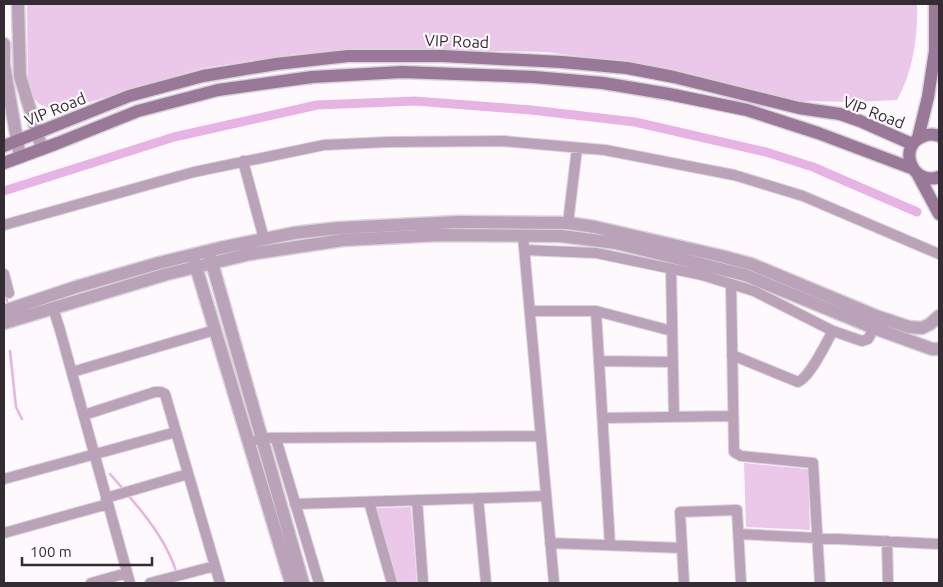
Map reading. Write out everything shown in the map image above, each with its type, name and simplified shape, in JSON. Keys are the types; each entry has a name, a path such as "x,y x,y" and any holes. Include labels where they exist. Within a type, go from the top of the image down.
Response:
{"main road":[{"path":"935,4 934,51 928,97 915,141 909,152 909,160 939,214"},
{"name":"VIP Road","path":"4,146 129,96 203,76 276,64 348,56 442,56 562,62 628,68 674,77 799,108 840,114 915,141"},
{"name":"VIP Road","path":"4,163 138,111 218,90 312,77 402,72 534,77 603,83 670,94 747,110 818,133 915,171 926,178 939,177"},
{"path":"915,141 926,135 939,136"},
{"path":"939,209 939,214"}],"street":[{"path":"18,4 20,76 42,149"},
{"path":"4,44 5,78 20,157"},
{"path":"5,78 20,76"},
{"path":"4,225 194,172 324,145 387,142 503,142 605,150 734,175 803,196 939,254"},
{"path":"568,223 577,148"},
{"path":"243,161 264,240"},
{"path":"4,311 76,287 211,257 264,240 294,233 340,228 458,222 568,223 752,264 876,316 909,327 922,328 939,316"},
{"path":"211,257 250,254 343,240 439,235 561,236 616,243 745,275 874,328 932,350 939,349"},
{"path":"523,236 554,583"},
{"path":"525,250 596,253 731,284 754,291 833,331 862,341 868,339 874,328"},
{"path":"211,257 304,583"},
{"path":"4,323 168,274 194,261"},
{"path":"194,261 291,583"},
{"path":"672,269 674,417"},
{"path":"4,274 9,293"},
{"path":"731,284 734,452 741,456 813,463 820,583"},
{"path":"52,308 72,372 128,578 91,583"},
{"path":"531,311 596,312 672,331"},
{"path":"596,312 610,545"},
{"path":"939,316 939,330"},
{"path":"72,372 215,330"},
{"path":"732,354 798,382 803,380 833,331"},
{"path":"599,361 672,362"},
{"path":"84,415 155,392 165,394 220,583"},
{"path":"602,418 733,416"},
{"path":"4,478 176,432"},
{"path":"249,443 262,438 541,436"},
{"path":"276,439 319,583"},
{"path":"4,533 107,501 120,494 188,474"},
{"path":"295,504 546,496"},
{"path":"478,498 486,583"},
{"path":"417,500 423,583"},
{"path":"369,502 392,583"},
{"path":"684,583 680,512 738,510 741,583"},
{"path":"739,534 939,544"},
{"path":"886,541 888,583"},
{"path":"550,543 682,548"},
{"path":"150,583 216,566"}],"shaded area":[{"path":"27,4 917,4 917,16 911,66 897,100 856,102 801,101 628,62 545,52 401,49 297,54 203,68 58,112 39,104 28,91"},
{"path":"744,463 808,469 810,530 746,527"},
{"path":"411,507 417,583 398,583 376,508"}],"waterway":[{"path":"4,191 174,137 317,105 415,101 531,110 635,122 766,152 813,167 917,212"},
{"path":"6,294 7,301"},
{"path":"10,351 16,407 22,419"},
{"path":"110,474 124,490"},
{"path":"127,494 157,532 177,574"}]}
